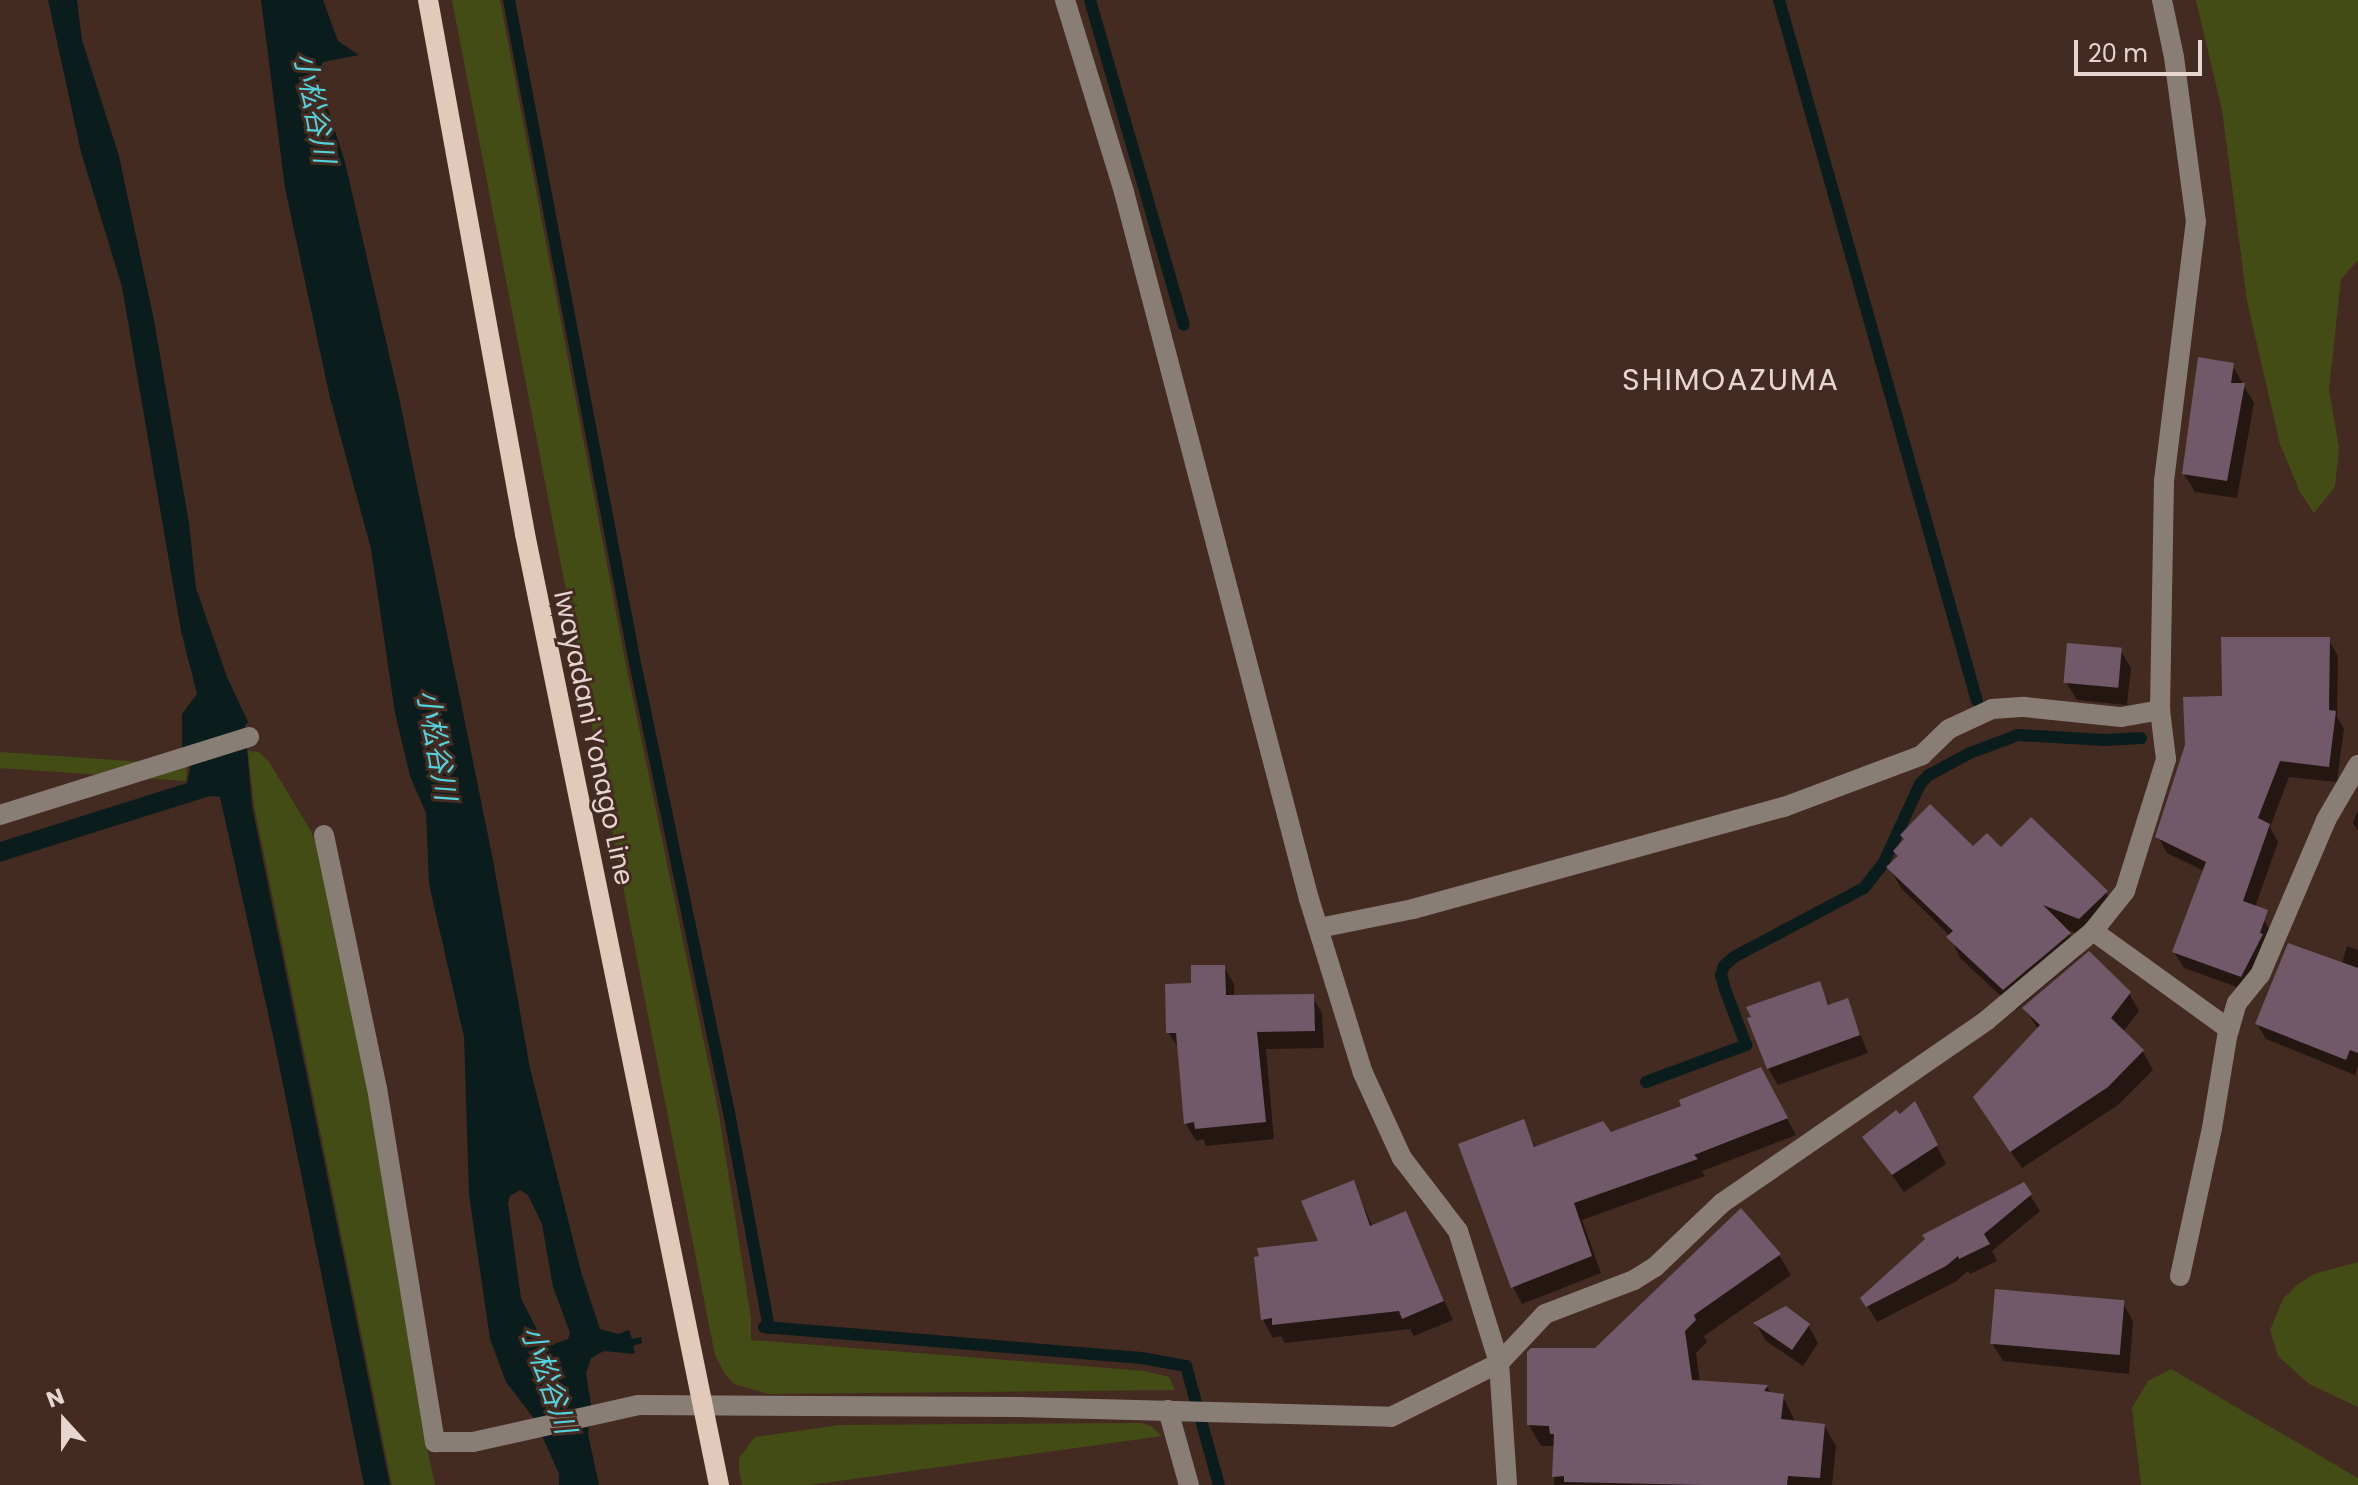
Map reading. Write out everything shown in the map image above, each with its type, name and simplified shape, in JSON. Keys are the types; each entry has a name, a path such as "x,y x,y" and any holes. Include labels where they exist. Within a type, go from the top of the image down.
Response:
{"main road":[{"name":"Iwayadani Yonago Line","path":"428,0 525,534 719,1485"}],"street":[{"path":"1065,0 1124,192 1319,928 1363,1073 1402,1158 1458,1231 1499,1363 1507,1485"},
{"path":"324,835 377,1088 435,1442 473,1442 638,1405 1174,1411 1391,1417 1499,1363 1545,1314 1634,1280 1655,1267 1722,1203 1987,1020 2093,931 2125,891 2166,759 2160,710 2164,481 2196,222 2174,57 2162,0"},
{"path":"1319,928 1413,909 1784,807 1922,755 1949,729 1992,709 2024,707 2121,717 2160,710"},
{"path":"0,815 249,737"},
{"path":"2180,1276 2229,1029 2237,1003 2260,975 2326,820 2358,765"},
{"path":"2093,931 2229,1029"},
{"path":"1174,1411 1189,1485"}],"green space":[{"path":"452,0 500,0 625,660 719,1115 751,1318 751,1340 1145,1371 1169,1377 1175,1390 768,1394 734,1384 715,1355"},
{"path":"2196,0 2358,0 2358,260 2341,279 2329,389 2339,448 2335,487 2314,513 2300,492 2280,444 2247,301 2222,110"},
{"path":"248,751 259,752 269,762 311,831 320,855 373,1106 422,1425 435,1485 392,1485 254,805"},
{"path":"0,752 187,765 186,781 0,768"},
{"path":"2358,1262 2358,1407 2309,1384 2278,1356 2270,1330 2283,1299 2297,1285 2314,1274"},
{"path":"2171,1369 2358,1478 2358,1485 2141,1485 2132,1408 2148,1381"},
{"path":"1141,1423 1151,1426 1162,1436 810,1485 742,1485 739,1470 739,1458 755,1437 840,1425"}],"water":[{"path":"48,0 77,0 82,40 119,156 154,320 189,523 196,588 227,677 248,722 245,726 252,806 390,1485 364,1485 275,1045 220,797 210,796 0,862 0,842 187,783 190,768 182,748 182,714 197,694 181,631 122,287 81,152"},
{"name":"小松谷川","path":"261,0 323,0 338,41 359,55 323,62 317,74 345,162 400,402 493,860 530,1068 582,1275 600,1329 618,1334 629,1330 632,1339 641,1337 642,1343 633,1346 635,1354 604,1351 591,1358 586,1373 591,1405 588,1434 599,1485 559,1485 559,1474 535,1420 506,1382 490,1339 469,1195 464,1037 429,884 426,813 410,776 395,713 371,549 330,398 285,188","holes":["520,1190 528,1195 542,1224 553,1287 570,1333 568,1339 549,1346 541,1338 521,1298 508,1203 510,1196"]}],"building":[{"path":"2198,357 2234,363 2231,383 2245,383 2227,481 2182,474"},
{"path":"2221,637 2330,637 2329,710 2336,711 2329,767 2280,761 2258,818 2270,824 2243,901 2268,910 2260,933 2263,934 2241,977 2172,952 2206,862 2155,837 2185,745 2183,697 2222,696"},
{"path":"2067,643 2122,648 2118,688 2064,683"},
{"path":"1930,804 1973,846 1987,833 2001,847 2031,817 2108,891 2079,919 2043,905 2071,933 2003,990 1946,937 1953,931 1886,867 1898,856 1893,851 1904,839 1900,835"},
{"path":"2288,943 2358,968 2358,1053 2350,1050 2346,1060 2255,1024"},
{"path":"2089,951 2131,992 2111,1018 2144,1050 2108,1087 2010,1152 1973,1097 2040,1025 2022,1008"},
{"path":"1191,965 1225,965 1226,995 1314,994 1315,1031 1257,1032 1266,1122 1195,1129 1194,1122 1184,1124 1176,1033 1166,1033 1165,984 1191,983"},
{"path":"1820,981 1828,1005 1848,998 1860,1035 1767,1069 1747,1018 1751,1017 1746,1007"},
{"path":"1761,1067 1788,1118 1694,1155 1698,1159 1574,1203 1592,1256 1511,1288 1458,1144 1524,1119 1534,1147 1603,1121 1611,1132 1681,1106 1679,1100"},
{"path":"1915,1101 1938,1145 1892,1175 1862,1137 1896,1110 1900,1114"},
{"path":"1354,1180 1370,1226 1406,1211 1444,1301 1402,1319 1399,1311 1272,1325 1272,1318 1261,1320 1254,1257 1259,1256 1257,1248 1318,1241 1301,1201"},
{"path":"2024,1182 2032,1194 1984,1234 1990,1244 1959,1259 1958,1256 1946,1266 1866,1307 1860,1298 1925,1239 1922,1235"},
{"path":"1741,1208 1781,1254 1694,1315 1696,1320 1685,1331 1692,1380 1768,1385 1764,1391 1784,1394 1781,1419 1825,1424 1820,1478 1788,1476 1787,1485 1703,1485 1564,1482 1564,1476 1552,1477 1554,1434 1550,1434 1549,1426 1527,1425 1527,1352 1531,1348 1595,1348"},
{"path":"1995,1289 2125,1300 2120,1355 1990,1344"},
{"path":"1786,1306 1810,1324 1792,1350 1753,1323"}],"waterway":[{"path":"509,0 634,658 729,1112 769,1328"},
{"path":"1090,0 1184,325"},
{"path":"1779,0 1977,701"},
{"path":"1646,1082 1746,1045 1721,975 1724,966 1734,957 1864,888 1884,862 1920,784 1929,775 1970,753 2018,735 2105,740 2141,738"},
{"path":"764,1327 1142,1358 1186,1366 1219,1485"}],"district":[{"name":"SHIMOAZUMA","path":"1731,380"}]}
